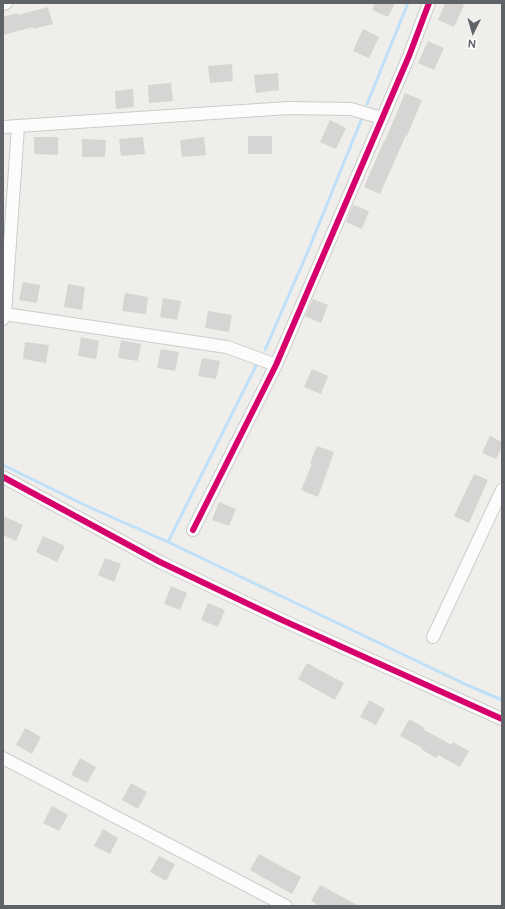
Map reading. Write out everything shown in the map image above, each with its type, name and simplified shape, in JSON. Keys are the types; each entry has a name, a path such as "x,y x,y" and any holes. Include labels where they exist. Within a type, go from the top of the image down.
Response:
{"street":[{"path":"193,530 276,365 409,56 429,3"},
{"path":"3,127 288,108 351,109 382,118"},
{"path":"18,127 4,317 227,347 276,365"},
{"path":"3,477 160,562 282,620 502,719"},
{"path":"433,637 502,490"},
{"path":"3,758 286,906"}],"building":[{"path":"375,3 395,3 388,17 372,10"},
{"path":"445,3 458,3 464,5 454,27 438,20"},
{"path":"48,7 53,24 33,29 33,27 3,35 3,17 18,13 18,15"},
{"path":"363,29 379,37 369,58 353,51"},
{"path":"428,41 444,48 434,70 418,63"},
{"path":"232,64 233,81 210,83 208,66"},
{"path":"278,73 279,90 256,93 254,75"},
{"path":"171,83 173,101 149,103 148,85"},
{"path":"133,89 134,107 116,109 115,91"},
{"path":"405,93 422,100 380,194 364,187"},
{"path":"330,120 346,128 336,149 320,142"},
{"path":"248,136 272,136 272,154 248,154"},
{"path":"34,137 58,137 58,155 34,154"},
{"path":"143,137 145,154 121,156 119,139"},
{"path":"204,137 206,155 182,157 180,140"},
{"path":"82,139 106,140 105,157 82,157"},
{"path":"353,205 369,211 362,229 346,222"},
{"path":"23,282 40,285 37,303 19,300"},
{"path":"68,284 85,287 82,310 64,307"},
{"path":"125,293 148,297 146,314 122,311"},
{"path":"163,298 181,301 177,320 160,317"},
{"path":"313,299 328,305 321,323 305,316"},
{"path":"208,311 232,315 229,332 205,328"},
{"path":"81,337 99,341 96,359 78,356"},
{"path":"121,340 141,344 138,361 118,358"},
{"path":"25,342 49,345 46,363 23,359"},
{"path":"161,349 179,352 175,371 157,368"},
{"path":"202,358 220,361 216,379 198,376"},
{"path":"312,369 328,376 321,394 304,387"},
{"path":"490,436 502,442 502,447 496,459 482,453"},
{"path":"317,446 334,452 318,497 301,490 312,464 310,463"},
{"path":"474,474 488,480 469,523 454,516"},
{"path":"219,502 236,509 229,526 212,520"},
{"path":"3,516 23,525 16,541 3,535"},
{"path":"43,536 65,546 57,562 36,552"},
{"path":"105,558 121,564 114,582 98,575"},
{"path":"171,586 187,593 180,610 164,604"},
{"path":"208,603 225,610 218,627 201,620"},
{"path":"307,663 344,683 335,700 298,679"},
{"path":"369,700 385,709 376,725 360,717"},
{"path":"409,719 425,728 424,730 452,745 453,742 469,751 460,767 438,755 436,758 421,749 422,748 400,736"},
{"path":"25,728 41,737 32,754 16,745"},
{"path":"80,758 96,767 87,783 71,775"},
{"path":"131,783 147,792 138,809 122,800"},
{"path":"52,806 68,815 59,831 43,823"},
{"path":"103,829 118,838 110,854 94,846"},
{"path":"259,854 301,877 292,894 250,870"},
{"path":"159,856 175,864 166,881 150,872"},
{"path":"320,885 359,906 320,906 311,901"}],"waterway":[{"path":"367,104 408,3"},
{"path":"265,350 308,251 362,118"},
{"path":"168,542 257,364"},
{"path":"3,465 89,507 168,542 467,685 502,700"}],"cycle path":[{"path":"193,530 276,365 409,56 429,3"},
{"path":"3,477 160,562 282,620 502,719"}]}
